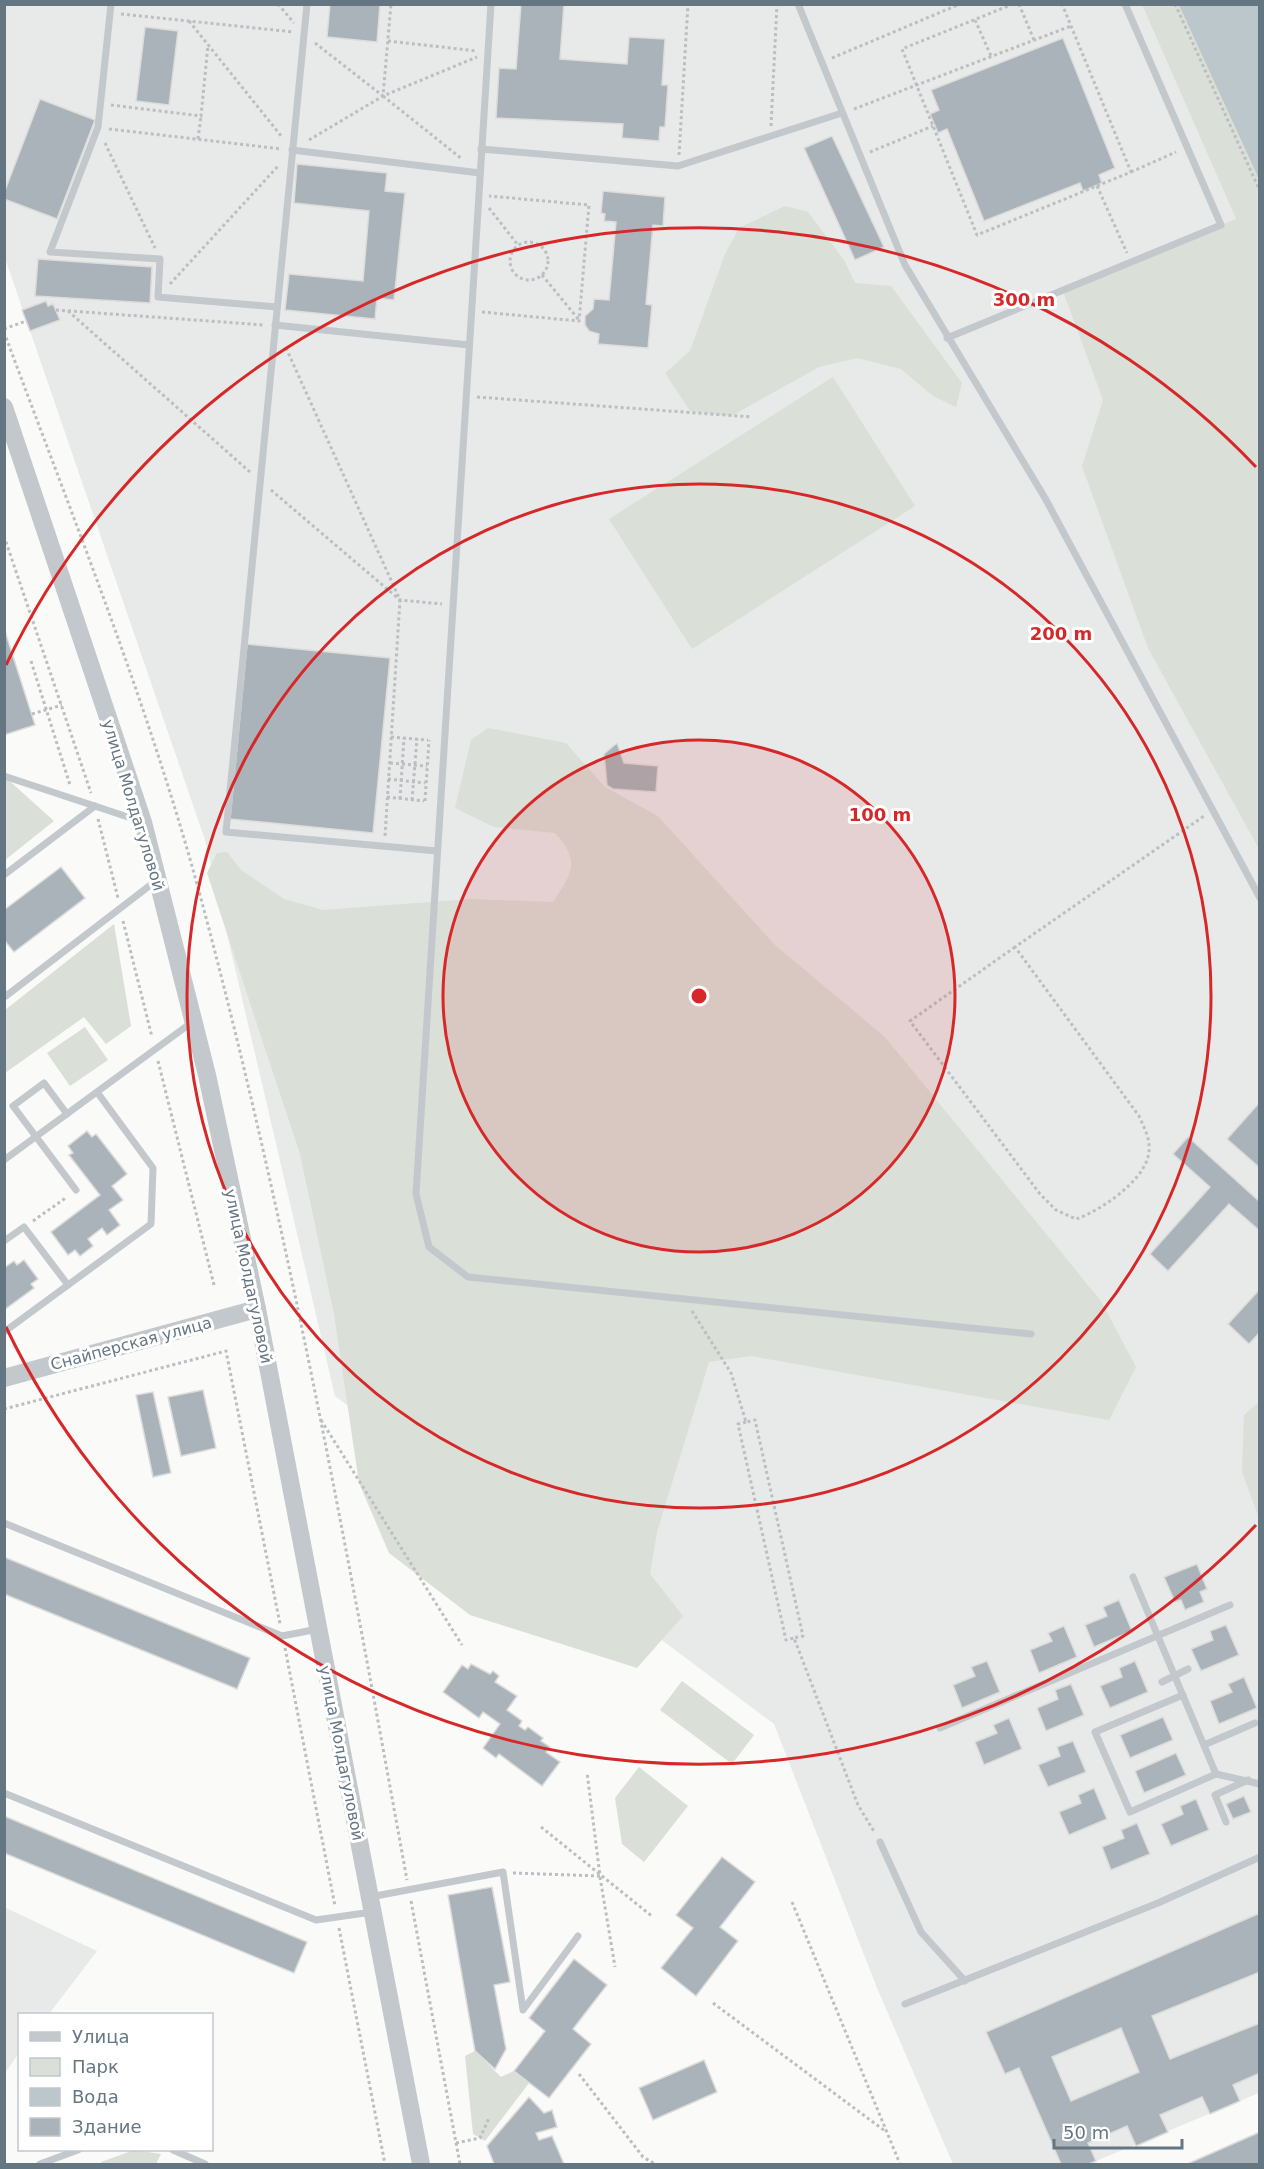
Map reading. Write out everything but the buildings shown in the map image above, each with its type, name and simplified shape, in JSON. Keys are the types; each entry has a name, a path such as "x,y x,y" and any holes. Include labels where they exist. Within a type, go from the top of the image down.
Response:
{"street":[{"name":"улица Молдагуловой","path":"4,407 143,822 194,1021 257,1309 421,2164"},
{"name":"Снайперская улица","path":"4,1378 257,1309"}],"lane":[{"path":"111,4 98,128 50,252 160,259 158,297 277,307"},
{"path":"307,4 226,832 437,851"},
{"path":"490,4 416,1194 429,1248 468,1277 1031,1334"},
{"path":"798,4 905,265 1045,498 1260,898"},
{"path":"947,338 1221,225 1125,4"},
{"path":"482,149 678,166 842,113"},
{"path":"292,150 480,173"},
{"path":"275,325 469,345"},
{"path":"4,776 143,822"},
{"path":"4,875 95,806"},
{"path":"4,993 6,996 158,880"},
{"path":"4,1160 194,1021"},
{"path":"67,1114 44,1083 13,1106 76,1190"},
{"path":"4,1332 151,1224 153,1168 97,1092"},
{"path":"4,1241 24,1227 68,1285"},
{"path":"4,1523 282,1636 318,1629"},
{"path":"1133,1578 1216,1774"},
{"path":"940,1728 1230,1605"},
{"path":"1162,1682 1188,1669"},
{"path":"1183,1695 1095,1732 1130,1812 1216,1774 1260,1784"},
{"path":"1204,1745 1255,1723"},
{"path":"1226,1822 1215,1795 1248,1780"},
{"path":"4,1793 316,1920 337,1917 409,1890 503,1872 523,2010 578,1936"},
{"path":"880,1842 921,1932 965,1981"},
{"path":"905,2004 1158,1903 1260,1857"},
{"path":"40,2164 75,2151"},
{"path":"175,2151 205,2164"}],"path":[{"path":"278,4 304,34"},
{"path":"678,166 688,4"},
{"path":"771,136 777,4"},
{"path":"822,62 960,4"},
{"path":"1013,4 902,50 977,235 1187,148"},
{"path":"1019,4 1034,40"},
{"path":"1062,4 1131,172"},
{"path":"1175,4 1260,191"},
{"path":"975,20 991,56"},
{"path":"189,21 292,150"},
{"path":"842,113 1071,26"},
{"path":"388,41 488,52"},
{"path":"198,139 208,45"},
{"path":"383,96 480,173"},
{"path":"100,104 201,116"},
{"path":"860,156 933,126"},
{"path":"98,128 292,150"},
{"path":"98,128 160,259"},
{"path":"1097,186 1131,262"},
{"path":"479,195 518,245"},
{"path":"479,195 589,205 579,321"},
{"path":"531,242 542,247 548,259 542,274 529,280 515,274 510,256 518,245 531,242"},
{"path":"542,274 579,321"},
{"path":"56,310 275,325 400,600 384,847"},
{"path":"471,310 579,321"},
{"path":"26,321 4,330 148,722 200,894 292,1272 318,1416 369,1670 460,2164"},
{"path":"466,396 752,417"},
{"path":"31,661 75,799"},
{"path":"32,714 62,705"},
{"path":"391,737 444,741"},
{"path":"399,798 404,738"},
{"path":"412,800 417,739"},
{"path":"425,801 429,740"},
{"path":"390,763 443,768"},
{"path":"388,779 442,784"},
{"path":"387,797 441,802"},
{"path":"1015,947 1139,1116 1148,1136 1149,1155 1140,1174 1096,1212 1076,1219 1056,1210 1040,1194 910,1021 1015,947 1212,810"},
{"path":"24,1227 76,1190"},
{"path":"684,1299 731,1374 746,1422"},
{"path":"4,1409 226,1351 385,2164"},
{"path":"318,1416 462,1645"},
{"path":"755,1420 803,1636 794,1638 786,1640 738,1424 755,1420"},
{"path":"794,1638 858,1805 880,1842"},
{"path":"587,1772 600,1876 615,1967"},
{"path":"541,1827 653,1917"},
{"path":"503,1872 600,1876"},
{"path":"792,1902 900,2164"},
{"path":"713,2003 887,2132"},
{"path":"579,2074 643,2157 655,2164"},
{"path":"456,2143 480,2138 489,2118"}],"shaded area":[{"path":"4,5 1142,5 1236,219 1259,255 1259,2093 1089,2164 953,2164 877,1988 774,1724 335,1396 205,840 5,258"},
{"path":"4,1907 97,1951 50,2013 18,2013 18,2054 5,2073"}],"green space":[{"path":"1142,5 1259,5 1259,849 1148,648 1082,466 1103,400 1063,291 1236,219"},
{"path":"785,206 808,212 844,260 855,283 891,286 962,383 956,407 933,396 901,369 857,358 819,367 731,416 690,411 665,373 690,351 725,254 739,228"},
{"path":"833,377 915,506 692,649 609,519"},
{"path":"488,728 566,743 605,787 658,816 774,944 885,1037 1101,1301 1136,1367 1109,1420 751,1356 709,1362 657,1532 650,1574 683,1616 637,1668 470,1615 389,1553 359,1483 334,1314 300,1154 207,873 217,853 227,852 241,870 284,899 323,910 471,899 553,902 571,867 568,851 555,833 494,827 455,808 471,740"},
{"path":"5,777 54,821 5,860"},
{"path":"114,924 131,1026 106,1044 84,1017 5,1073 5,1010"},
{"path":"85,1027 108,1060 70,1086 47,1053"},
{"path":"1259,1402 1259,1518 1242,1472 1244,1415"},
{"path":"682,1681 754,1735 732,1764 660,1710"},
{"path":"639,1767 688,1806 644,1862 622,1844 615,1798"},
{"path":"475,2051 501,2077 514,2071 529,2083 485,2141 473,2134 465,2056"},
{"path":"131,2151 161,2154 156,2164 102,2164 101,2162"}],"water":[{"path":"1179,5 1259,5 1259,179"}]}
